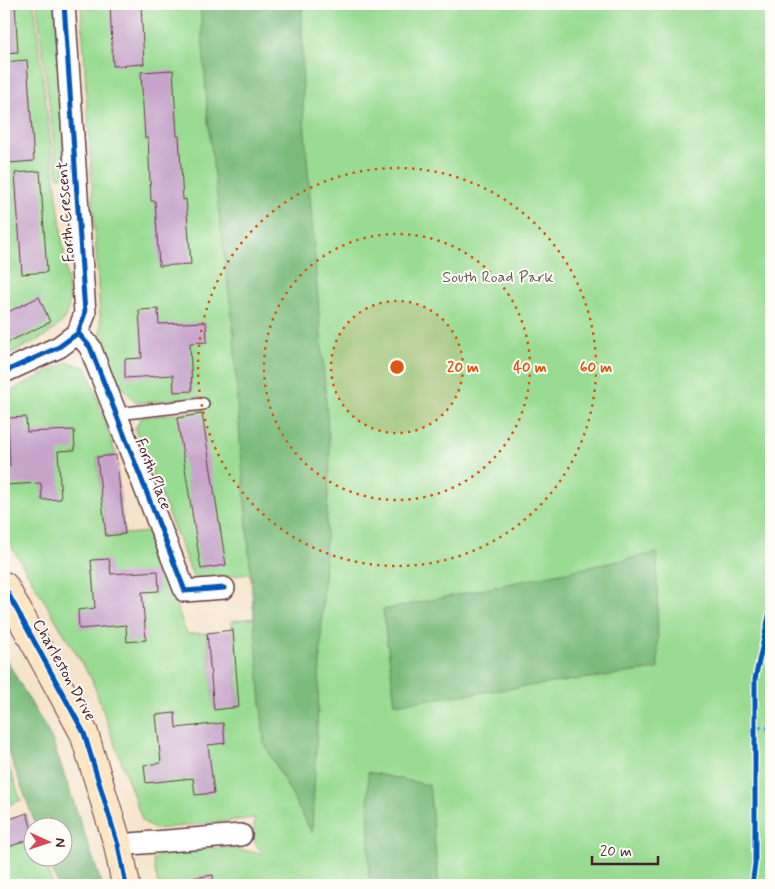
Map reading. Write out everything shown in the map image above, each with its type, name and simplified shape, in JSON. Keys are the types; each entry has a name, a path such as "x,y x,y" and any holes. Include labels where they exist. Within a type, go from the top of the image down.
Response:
{"street":[{"name":"Forth Crescent","path":"64,4 85,313 78,333"},
{"path":"4,372 59,347 78,333"},
{"name":"Forth Place","path":"78,333 90,347 185,591 224,588"},
{"name":"Charleston Drive","path":"4,586 84,733 118,845 126,885"},
{"path":"118,845 241,836"}],"lane":[{"path":"117,414 203,404"}],"green space":[{"path":"4,4 34,4 69,305 66,315 53,331 4,356"},
{"path":"37,4 55,4 65,176 58,177"},
{"name":"South Road Park","path":"81,4 771,4 771,885 158,885 153,860 163,853 225,847 263,854 252,838 255,818 155,829 143,822 92,680 4,534 4,394 68,362 87,368 116,455 97,457 106,536 148,532 187,634 207,633 214,709 239,707 232,621 254,618 251,574 194,579 135,429 141,418 202,410 203,404 200,397 137,403 115,380 101,333"},
{"path":"200,4 302,4 303,106 330,453 312,833 264,743 237,401 234,334 208,122"},
{"path":"657,553 658,669 395,704 383,610"},
{"path":"4,656 52,739 102,885 58,885 51,866 72,866 72,816 32,816 4,740"},
{"path":"4,753 21,800 4,807"},
{"path":"368,772 429,785 439,885 369,885"},
{"path":"22,842 22,866 46,866 53,885 4,885 4,849"}],"building":[{"path":"4,4 15,4 18,52 4,53"},
{"path":"110,4 141,4 144,64 113,66"},
{"path":"27,60 34,161 9,163 4,62"},
{"path":"173,70 177,136 179,136 183,200 186,199 191,264 159,266 155,201 151,201 148,138 145,138 141,72"},
{"path":"40,171 47,272 22,274 15,173"},
{"path":"39,297 50,322 4,344 4,314"},
{"path":"158,309 159,324 206,322 207,342 190,343 192,391 174,392 173,375 125,378 125,359 142,358 139,310"},
{"path":"202,414 226,565 201,569 177,418"},
{"path":"26,417 27,432 74,430 75,450 58,451 61,499 42,500 41,483 4,485 4,466 10,466 8,418"},
{"path":"116,455 125,534 106,536 97,457"},
{"path":"109,559 111,574 158,571 159,591 142,592 146,640 127,642 126,625 79,629 78,610 95,608 91,560"},
{"path":"233,630 239,707 214,710 207,633"},
{"path":"175,713 176,728 223,723 225,743 208,745 214,793 195,795 193,778 146,783 144,765 161,763 156,715"},
{"path":"27,813 28,816 22,816 22,842 4,849 4,825 11,823 10,819"},
{"path":"213,875 214,885 193,885 192,878"}],"marked path":[{"path":"754,726 771,729"}],"cycle path":[{"path":"4,372 59,347 78,333 85,313 64,4"},
{"path":"78,333 90,347 185,591 224,588"},
{"path":"4,586 84,733 118,845 126,885"},
{"path":"752,885 755,864 755,679 771,607"}]}
